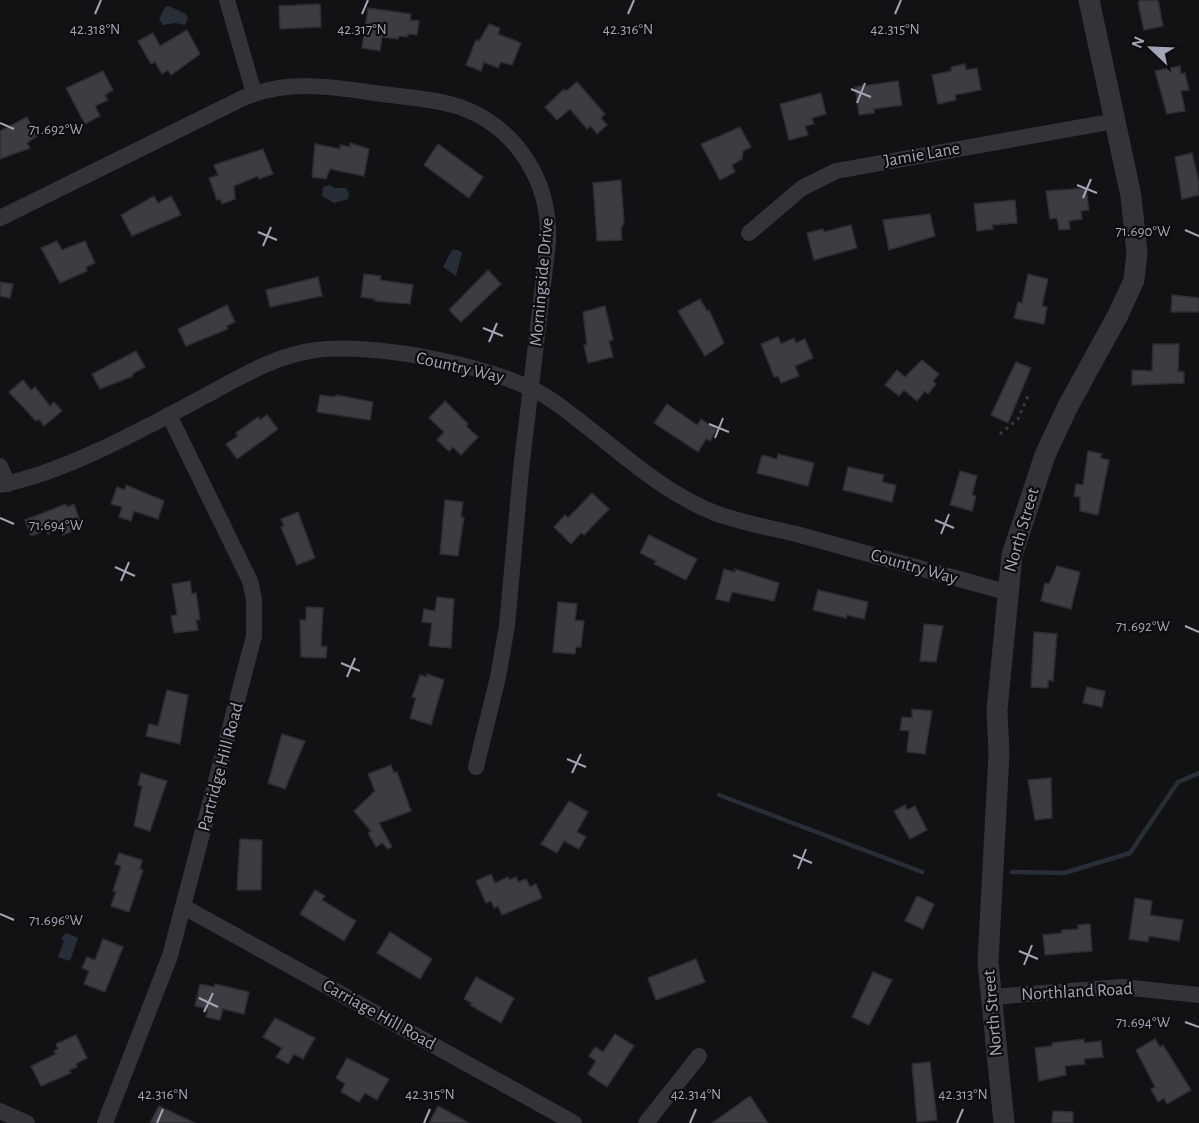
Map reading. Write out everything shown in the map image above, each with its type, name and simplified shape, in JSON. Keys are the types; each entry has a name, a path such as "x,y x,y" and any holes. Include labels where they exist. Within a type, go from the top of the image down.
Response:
{"street":[{"path":"227,0 254,93"},
{"name":"North Street","path":"1004,1123 988,962 999,754 997,710 1006,592 1012,555 1045,454 1068,406 1118,315 1134,280 1137,253 1135,222 1089,0"},
{"name":"Morningside Drive","path":"0,218 254,93 273,88 324,85 447,104 485,119 517,146 539,180 550,220 544,292 520,470 507,626 498,677 476,767"},
{"name":"Jamie Lane","path":"749,233 802,188 836,171 1114,120"},
{"name":"Country Way","path":"4,484 52,470 169,415 263,365 316,350 394,354 484,370 531,386 654,478 701,507 717,514 1006,592"},
{"name":"Partridge Hill Road","path":"105,1123 158,994 184,908 249,661 255,614 251,585 244,565 169,415"},
{"path":"0,466 4,484"},
{"name":"Carriage Hill Road","path":"184,908 573,1123"},
{"name":"Northland Road","path":"991,997 1122,987 1199,995"},
{"path":"646,1123 699,1056"},
{"path":"0,1111 27,1123"}],"path":[{"path":"1000,434 1018,419 1028,396"}],"shaded area":[{"path":"169,6 186,14 188,19 185,25 175,23 163,25 159,19 165,7"},
{"path":"330,185 335,188 346,188 349,193 348,199 334,203 322,196 323,187"},
{"path":"452,250 462,253 456,276 443,267"},
{"path":"66,933 78,938 70,961 58,957 64,941 61,939"}],"building":[{"path":"1140,0 1158,0 1163,26 1144,30 1138,3"},
{"path":"320,4 321,27 280,29 279,6"},
{"path":"368,8 411,14 410,20 419,21 417,35 408,34 408,37 399,36 398,39 382,37 380,51 362,48"},
{"path":"489,24 500,28 498,34 521,43 512,65 501,62 498,68 484,62 481,71 466,65 476,40 479,41"},
{"path":"187,30 200,54 171,75 168,70 162,74 155,62 151,64 138,41 153,33 160,46"},
{"path":"965,64 966,70 977,68 981,90 955,95 956,100 938,104 932,75 951,71 951,67"},
{"path":"1180,66 1181,74 1185,73 1189,90 1181,91 1185,111 1167,114 1155,71"},
{"path":"103,71 113,90 105,95 108,100 95,106 100,116 85,124 66,88"},
{"path":"898,81 902,105 874,109 874,113 859,115 855,87"},
{"path":"577,82 605,114 601,118 607,125 597,134 591,126 587,129 570,109 557,120 545,107 564,89 566,91"},
{"path":"821,93 826,114 812,118 814,124 805,126 808,135 789,140 780,104"},
{"path":"27,117 37,136 27,143 30,148 0,159 0,131"},
{"path":"740,127 751,147 743,151 742,159 732,165 735,172 720,180 701,144"},
{"path":"350,143 369,149 364,176 330,169 326,179 312,177 315,144 340,149 340,145 350,147"},
{"path":"438,144 483,177 469,198 424,165"},
{"path":"263,149 273,174 259,179 258,176 234,186 235,199 222,204 220,199 217,200 209,178 218,175 214,165"},
{"path":"1192,153 1199,181 1199,195 1182,199 1175,157"},
{"path":"621,180 624,223 621,228 622,240 597,241 593,183"},
{"path":"1086,188 1089,210 1081,211 1082,219 1069,221 1070,229 1059,230 1057,218 1050,219 1046,191"},
{"path":"154,196 158,203 171,196 181,215 132,236 121,215"},
{"path":"1015,200 1017,223 992,225 993,229 977,231 974,204"},
{"path":"930,214 935,236 889,250 883,220"},
{"path":"851,225 857,248 814,260 807,233 823,229 824,232"},
{"path":"57,241 62,250 85,241 95,263 86,267 87,271 60,283 41,248"},
{"path":"488,270 501,284 461,322 449,310"},
{"path":"364,274 381,276 380,280 413,285 410,304 375,301 375,299 361,297"},
{"path":"1028,274 1048,279 1042,306 1047,307 1044,324 1014,318 1018,302 1022,303"},
{"path":"318,277 322,296 270,307 266,290"},
{"path":"0,282 13,284 10,298 0,296"},
{"path":"1172,295 1199,298 1199,312 1171,312"},
{"path":"700,299 707,311 709,310 724,343 705,356 678,311"},
{"path":"227,305 235,322 226,326 228,329 186,346 178,329"},
{"path":"605,306 613,340 609,341 613,357 588,363 584,345 587,345 583,312"},
{"path":"778,337 781,344 794,338 796,343 805,339 813,358 795,366 799,376 781,383 778,376 774,377 761,344"},
{"path":"1153,344 1179,344 1178,371 1184,372 1184,383 1132,385 1132,370 1152,371"},
{"path":"136,351 145,367 132,374 133,376 100,389 92,374"},
{"path":"922,360 939,374 933,381 936,384 928,394 925,391 917,401 904,390 899,396 885,385 897,370 905,377"},
{"path":"1016,362 1031,368 1008,423 991,415"},
{"path":"23,380 31,390 35,387 50,406 54,402 62,411 44,426 39,419 36,421 9,392"},
{"path":"320,395 336,397 336,395 373,402 370,420 317,412"},
{"path":"445,401 478,437 461,455 453,447 449,451 437,440 444,432 429,418"},
{"path":"667,404 697,425 701,419 717,430 710,441 706,439 698,452 654,423"},
{"path":"267,415 278,429 237,459 226,444 238,436 236,433 258,417 260,420"},
{"path":"1088,451 1102,454 1100,458 1109,460 1098,515 1080,511 1080,497 1074,496 1076,484 1083,485"},
{"path":"778,454 814,463 808,486 757,473 762,455 777,459"},
{"path":"848,467 884,475 882,482 896,485 892,502 843,490"},
{"path":"960,471 977,476 972,495 976,496 972,511 950,505"},
{"path":"126,485 164,501 158,519 134,511 131,521 119,517 122,507 111,504 117,487 125,490"},
{"path":"592,493 609,509 584,535 581,533 571,544 554,527 565,515 568,518"},
{"path":"445,500 463,502 461,517 464,517 458,556 440,554"},
{"path":"66,504 67,507 74,504 82,527 63,535 61,529 48,534 46,530 31,536 25,520"},
{"path":"298,512 315,558 297,565 281,527 284,526 281,519"},
{"path":"649,535 697,559 686,580 654,564 656,561 640,553"},
{"path":"1057,566 1080,572 1071,609 1041,601 1045,583 1049,584"},
{"path":"724,569 735,572 735,569 779,583 774,601 732,592 729,602 716,599"},
{"path":"190,581 192,594 196,593 200,620 196,620 198,630 174,633 171,616 177,615 172,584"},
{"path":"818,590 868,602 864,619 847,615 846,618 813,610"},
{"path":"437,597 454,599 451,648 429,646 432,623 422,622 424,609 435,611"},
{"path":"558,602 577,604 575,620 584,621 581,647 576,647 575,654 553,652"},
{"path":"306,607 323,608 321,646 327,647 326,658 301,657 300,620 306,620"},
{"path":"924,624 943,626 936,662 920,661"},
{"path":"1034,632 1057,634 1053,681 1048,680 1048,688 1031,687"},
{"path":"427,674 444,680 431,725 410,718 416,698 412,697 420,675 427,677"},
{"path":"1087,687 1105,691 1102,707 1083,703"},
{"path":"167,690 188,695 180,744 146,736 149,724 158,726"},
{"path":"912,709 932,711 925,754 907,752 909,731 900,730 902,717 912,718"},
{"path":"282,734 305,741 285,789 268,783"},
{"path":"391,765 394,773 397,772 411,811 379,823 392,847 388,849 382,843 376,847 368,833 371,831 354,811 375,791 368,774"},
{"path":"141,773 167,781 150,831 134,826 142,786 138,785"},
{"path":"1051,778 1052,818 1035,820 1028,780"},
{"path":"569,801 588,812 577,832 586,837 579,849 564,841 557,853 541,844"},
{"path":"905,805 907,810 915,806 927,830 910,839 894,811"},
{"path":"240,839 262,840 261,890 237,890"},
{"path":"119,853 142,860 140,869 143,870 129,912 111,906 121,866 115,864"},
{"path":"491,874 495,883 508,877 509,880 516,877 518,882 526,879 530,887 536,884 542,898 502,915 498,906 494,908 491,901 486,903 476,881"},
{"path":"315,890 325,896 322,900 356,921 344,941 300,914"},
{"path":"917,896 934,904 923,929 905,921"},
{"path":"1135,898 1152,901 1150,915 1183,920 1179,941 1149,936 1148,942 1129,939"},
{"path":"1090,924 1092,951 1045,955 1043,935 1062,933 1062,930 1078,929 1078,925"},
{"path":"390,932 432,959 420,979 377,953"},
{"path":"103,939 123,947 105,992 84,984 89,971 82,968 87,957 95,960"},
{"path":"696,959 705,982 656,1000 648,978"},
{"path":"873,972 892,980 869,1025 852,1017"},
{"path":"476,977 514,998 501,1023 464,999"},
{"path":"200,984 214,987 215,984 249,992 244,1014 223,1009 220,1020 206,1017 208,1009 195,1006"},
{"path":"275,1018 315,1038 303,1059 294,1054 288,1064 276,1057 282,1048 263,1037"},
{"path":"615,1034 634,1046 607,1087 588,1074 596,1061 589,1056 595,1047 603,1052"},
{"path":"76,1035 87,1058 76,1064 77,1067 69,1070 71,1073 41,1086 31,1066 56,1054 54,1051 58,1049 56,1044"},
{"path":"1084,1039 1084,1043 1101,1041 1103,1057 1084,1059 1085,1064 1065,1066 1066,1075 1039,1081 1035,1048 1052,1046 1052,1043"},
{"path":"1155,1039 1160,1047 1163,1045 1191,1090 1167,1104 1164,1098 1158,1102 1151,1089 1155,1087 1136,1050"},
{"path":"347,1058 389,1079 377,1100 365,1093 359,1102 341,1092 345,1084 336,1078"},
{"path":"930,1062 937,1120 917,1122 912,1064"},
{"path":"750,1096 768,1123 712,1123"},
{"path":"159,1106 195,1123 150,1123"},
{"path":"438,1106 469,1123 429,1123"},
{"path":"1053,1111 1073,1112 1073,1123 1052,1123"}],"waterway":[{"path":"1012,872 1064,873 1130,853 1178,782 1199,773"},
{"path":"719,795 922,872"}]}
